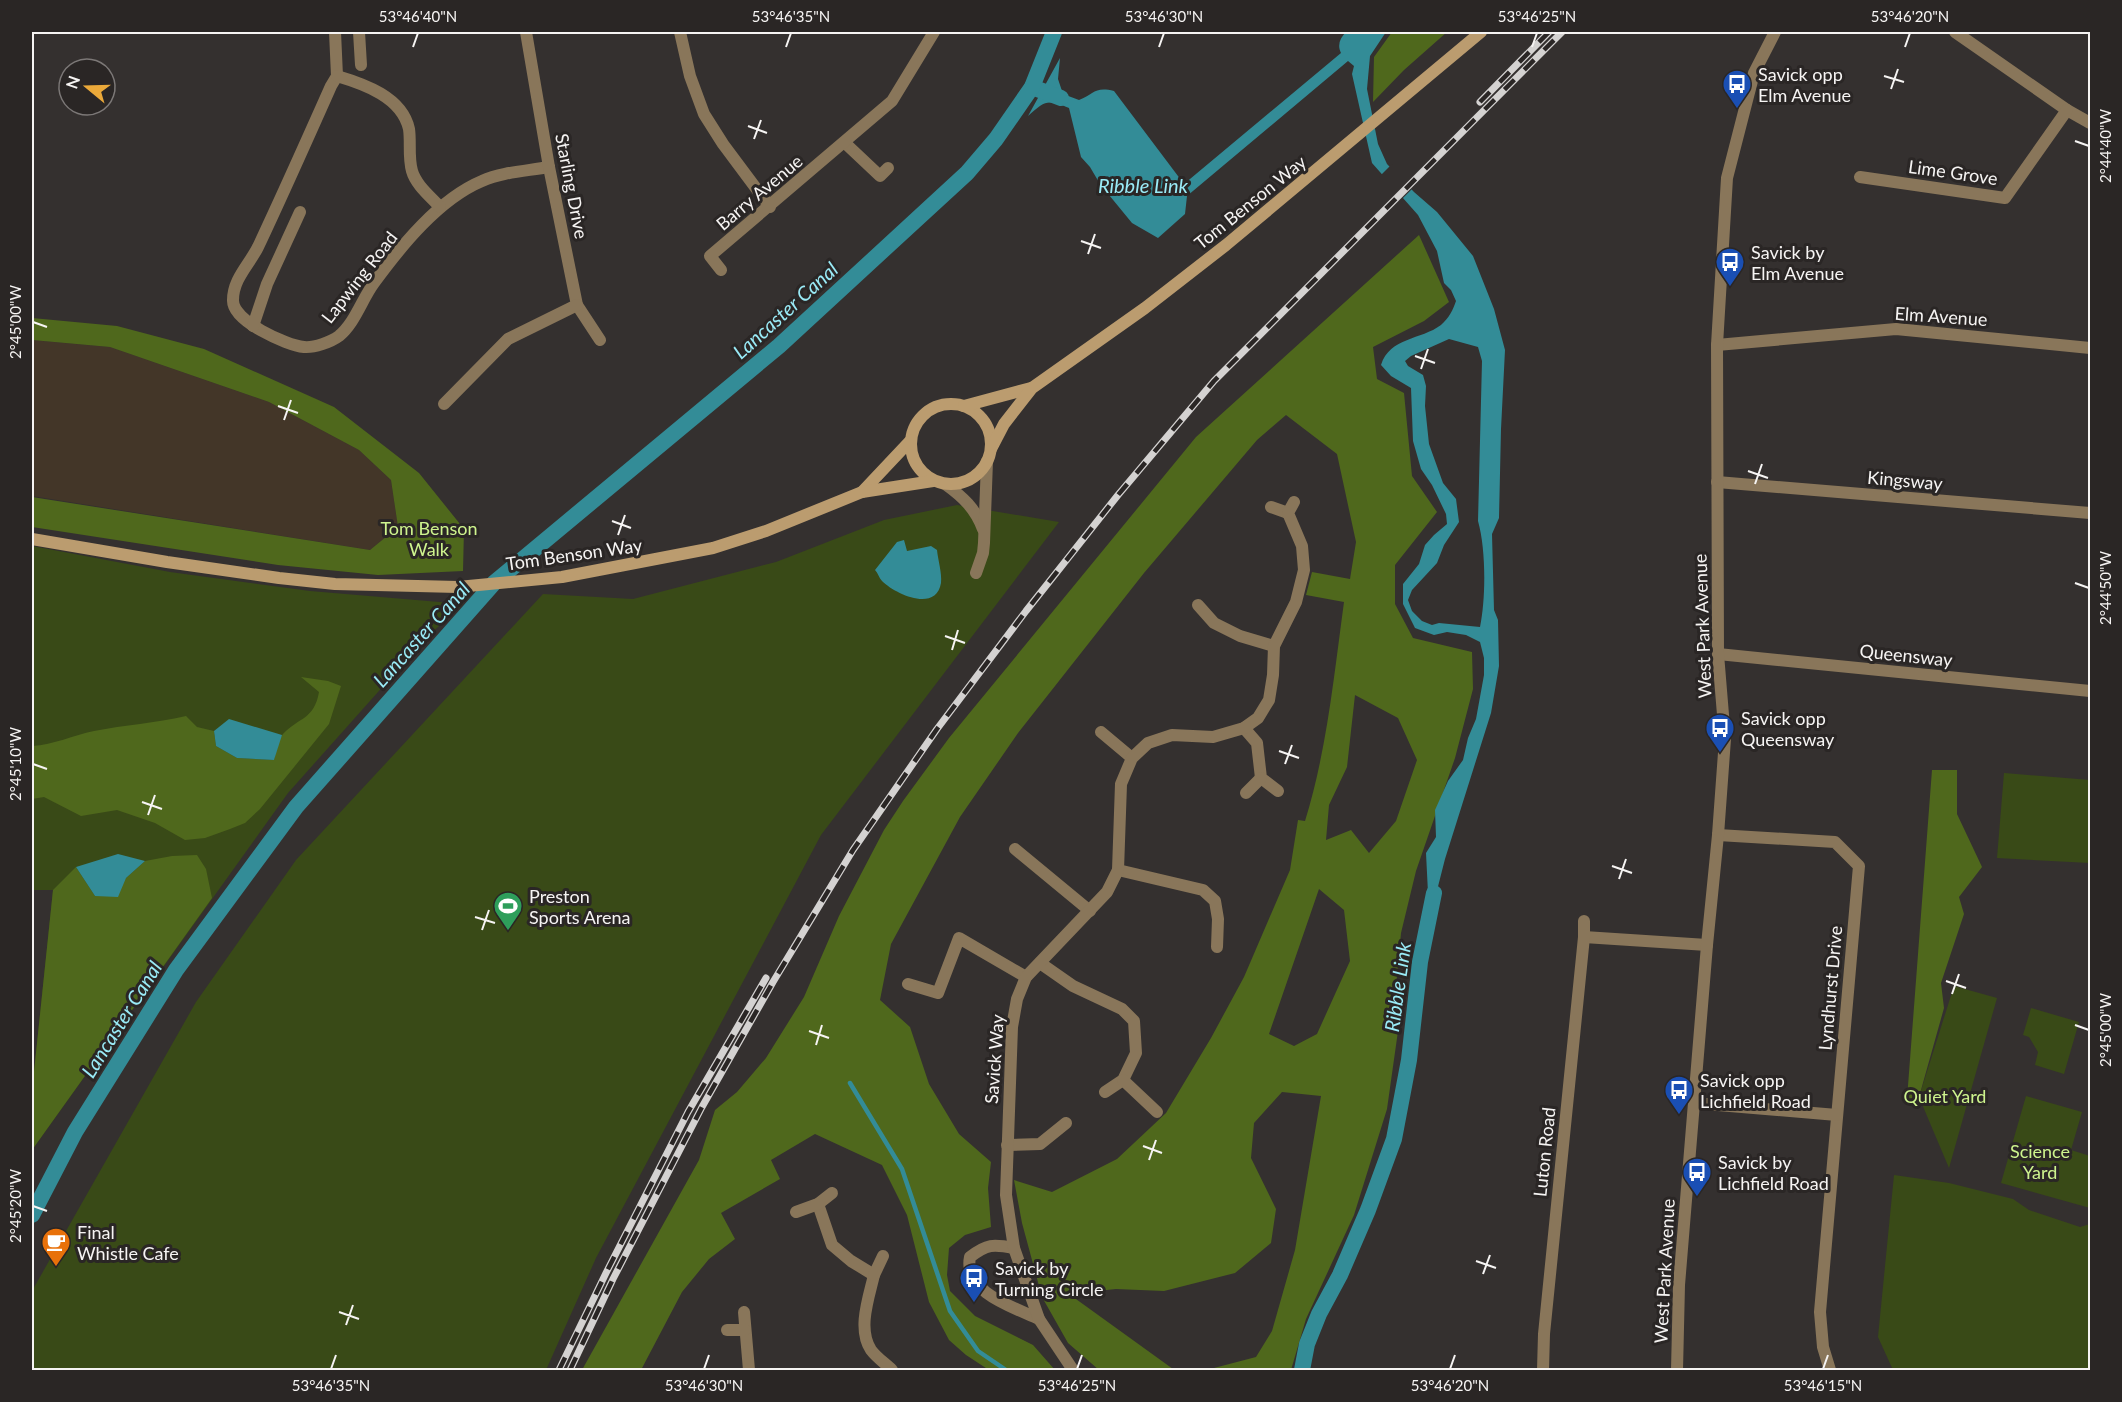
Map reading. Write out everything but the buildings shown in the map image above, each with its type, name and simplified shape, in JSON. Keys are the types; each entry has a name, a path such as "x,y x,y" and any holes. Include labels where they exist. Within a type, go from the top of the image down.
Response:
{"main road":[{"name":"Tom Benson Way","path":"989,455 996,436 1008,417 1032,388 1128,320 1208,259 1481,32"},
{"name":"Tom Benson Way","path":"964,406 1032,388"},
{"path":"955,404 976,413 985,423 990,435 989,455 980,472 970,480 958,484 939,483 923,474 915,464 911,453 911,440 919,420 929,410 941,405 955,404"},
{"name":"Tom Benson Way","path":"862,492 911,440"},
{"name":"Tom Benson Way","path":"32,539 279,578 335,584 458,587 562,577 713,548 766,531 862,492 939,483"}],"street":[{"name":"Lapwing Road","path":"335,32 337,76 256,251 234,286 232,303 237,314 253,326 288,344 307,347 339,335 387,266 440,207 483,180 549,167"},
{"path":"359,32 361,65"},
{"name":"Starling Drive","path":"526,32 549,167 578,305 600,340"},
{"path":"680,32 690,76 704,114 723,144 770,207"},
{"name":"Barry Avenue","path":"721,270 710,256 892,101 934,32"},
{"name":"West Park Avenue","path":"1677,1371 1679,1285 1725,740 1718,654 1717,345 1727,178 1755,73 1775,32"},
{"path":"1954,32 2067,110 2091,123"},
{"path":"337,76 381,93 402,113 409,128 412,171 420,186 440,207"},
{"name":"Lime Grove","path":"1860,177 2005,198 2067,110"},
{"path":"845,142 880,176 888,168"},
{"path":"253,326 267,284 300,212"},
{"path":"444,404 508,339 578,305"},
{"name":"Elm Avenue","path":"1717,345 1896,328 2091,348"},
{"path":"976,573 983,553 989,455"},
{"name":"Kingsway","path":"1717,482 2091,513"},
{"path":"939,483 968,503 975,512 984,533"},
{"path":"1101,732 1132,758 1148,743 1172,735 1213,736 1244,728 1258,718 1269,700 1274,646 1296,602 1304,576 1302,546 1291,507 1271,507"},
{"path":"1198,605 1214,623 1240,636 1274,646"},
{"name":"Queensway","path":"1718,654 2091,691"},
{"path":"1244,728 1257,743 1261,778 1278,791"},
{"name":"Savick Way","path":"1073,1371 1039,1319 1014,1248 1006,1195 1012,1027 1017,999 1026,977 1107,892 1118,870 1121,784 1132,758"},
{"path":"1246,794 1261,778"},
{"name":"Lyndhurst Drive","path":"1718,835 1835,842 1858,866 1820,1312 1823,1347 1830,1371"},
{"path":"1016,849 1090,911"},
{"path":"1118,870 1203,890 1215,901 1218,919 1218,947"},
{"name":"Luton Road","path":"1543,1371 1544,1334 1584,921"},
{"path":"908,984 938,993 959,938 1026,977"},
{"path":"1584,938 1707,945"},
{"path":"1040,963 1073,986 1122,1009 1134,1021 1136,1053 1124,1080 1105,1092"},
{"path":"1124,1080 1157,1112"},
{"path":"1694,1103 1837,1115"},
{"path":"1007,1145 1040,1144 1066,1123"},
{"path":"796,1212 818,1204 832,1193"},
{"path":"818,1204 832,1245 851,1261 874,1275"},
{"path":"1014,1248 998,1245 984,1247 970,1257 968,1268 976,1285 995,1298 1039,1319"},
{"path":"883,1256 874,1275 867,1303 864,1330 871,1350 892,1371"},
{"path":"744,1312 749,1371"},
{"path":"727,1330 745,1330"}],"shaded area":[{"path":"32,340 110,347 269,402 359,450 391,480 398,527 370,550 32,496"}],"green space":[{"path":"1392,32 1447,32 1404,70 1373,102 1374,57"},
{"path":"1419,235 1449,302 1424,321 1373,347 1377,379 1404,393 1412,476 1437,512 1395,565 1395,604 1413,638 1472,652 1473,689 1455,758 1416,871 1401,933 1394,1009 1399,1024 1387,1109 1354,1215 1306,1319 1291,1370 1099,1370 1068,1343 1042,1297 1022,1223 1014,1180 1052,1192 1117,1159 1166,1113 1244,977 1290,870 1298,820 1305,821 1319,767 1344,602 1306,595 1312,572 1350,579 1356,542 1337,454 1286,415 1257,440 1144,573 1018,733 960,817 891,944 880,1000 910,1027 929,1084 959,1134 991,1162 988,1188 991,1227 965,1235 949,1248 947,1275 950,1291 975,1316 1033,1345 1055,1370 989,1370 949,1340 929,1302 907,1215 882,1165 815,1134 771,1160 780,1179 721,1213 735,1239 709,1259 682,1292 641,1370 582,1370 699,1160 715,1110 737,1092 766,1058 804,997 839,916 884,830 903,801 949,738 1196,437","holes":["1355,695 1398,718 1417,760 1396,821 1369,853 1351,830 1326,840 1329,805 1347,767","1319,889 1344,910 1350,961 1317,1034 1294,1046 1269,1034","1282,1092 1321,1096 1295,1250 1272,1331 1256,1357 1214,1368 1173,1369 1069,1294 1116,1289 1164,1291 1235,1273 1271,1243 1276,1209 1251,1158 1254,1123"]},
{"name":"Tom Benson Walk","path":"32,318 117,326 204,349 334,407 419,473 464,529 463,571 378,575 278,565 32,527 32,497 370,550 398,527 391,480 359,450 269,402 110,347 32,340"},
{"name":"Preston Sports Arena","path":"957,505 1059,522 821,835 596,1258 546,1370 32,1370 32,1291 196,1002 296,860 543,594 633,599 776,562 884,520"},
{"path":"32,546 170,572 310,591 463,604 427,637 288,793 32,1150 32,1091 53,890 32,890"},
{"path":"301,677 328,681 341,686 329,724 260,809 245,823 205,838 185,840 155,823 117,810 81,816 44,797 32,799 32,746 106,729 186,716 197,727 214,731 216,746 237,758 274,760 281,736 310,713 317,701 319,692"},
{"path":"1932,770 1957,770 1957,814 1982,867 1959,897 1964,914 1941,983 1944,1008 1919,1097 1907,1099"},
{"path":"2004,773 2090,780 2090,863 1997,858"},
{"path":"197,855 206,869 212,898 32,1150 32,1091 53,890 76,867 95,896 126,878 145,861 172,856"},
{"name":"Quiet Yard","path":"1954,986 1997,998 1949,1168 1919,1097"},
{"path":"2031,1008 2079,1022 2064,1074 2035,1065 2038,1052 2029,1037 2023,1035"},
{"name":"Science Yard","path":"2026,1096 2082,1112 2071,1150 2090,1156 2090,1208 2001,1183"},
{"path":"1894,1175 1949,1183 2013,1199 2029,1210 2080,1227 2090,1224 2090,1370 1893,1370 1878,1337"}],"water":[{"path":"1346,32 1386,32 1370,56 1367,89 1378,144 1387,164 1437,212 1473,256 1494,309 1505,350 1499,518 1492,534 1494,610 1498,620 1499,666 1491,713 1445,859 1431,914 1429,913 1426,853 1436,837 1435,810 1448,781 1463,760 1468,738 1476,719 1484,675 1484,658 1480,642 1466,635 1447,632 1434,635 1415,628 1403,604 1403,584 1419,564 1425,545 1447,524 1446,514 1432,485 1421,469 1413,441 1411,388 1391,376 1381,365 1391,349 1441,325 1450,314 1456,301 1451,290 1444,283 1437,251 1418,215 1372,163 1352,74 1354,66 1348,61 1187,196 1185,214 1158,238 1132,223 1081,157 1069,108 1056,103 1047,103 1028,116 1060,58 1058,79 1063,94 1079,100 1099,90 1114,91 1184,184 1341,53 1339,44","holes":["1449,339 1478,347 1482,361 1478,521 1484,559 1482,615 1480,627 1439,623 1432,625 1422,621 1412,611 1408,600 1412,590 1437,563 1444,545 1459,522 1456,499 1443,483 1429,444 1425,406 1426,386 1423,375 1408,366 1405,361"]},
{"path":"904,540 907,551 931,546 937,550 941,583 938,592 932,597 915,598 896,591 882,581 875,570 897,542"},
{"path":"229,719 282,735 274,760 237,758 216,746 214,731"},
{"path":"118,854 145,861 126,878 118,897 95,896 76,867"}],"pier":[{"path":"1392,164 1414,187 1401,200 1379,177"}],"waterway":[{"name":"Lancaster Canal","path":"32,1215 75,1132 176,970 296,807 494,583 779,346 967,173 996,139 1032,87 1054,32"},
{"name":"Ribble Link","path":"1032,87 1061,98"},
{"name":"Ribble Link","path":"1302,1370 1307,1344 1368,1210 1394,1139 1409,1060 1420,962 1434,893"},
{"path":"850,1083 902,1169 950,1311 978,1351 1006,1370"}],"railway":[{"path":"1480,102 1549,32"},
{"path":"570,1370 613,1279 702,1107 773,982 853,850 937,729 1118,495 1214,381 1562,32"},
{"path":"559,1370 688,1112 766,978"}],"place":[{"name":"Savick opp Elm Avenue","path":"1737,110"},
{"name":"Savick by Elm Avenue","path":"1730,288"},
{"name":"Savick opp Queensway","path":"1720,754"},
{"name":"Preston Sports Arena","path":"508,932"},
{"name":"Savick opp Lichfield Road","path":"1679,1116"},
{"name":"Savick by Lichfield Road","path":"1697,1198"},
{"name":"Final Whistle Cafe","path":"56,1268"},
{"name":"Savick by Turning Circle","path":"974,1304"}]}
